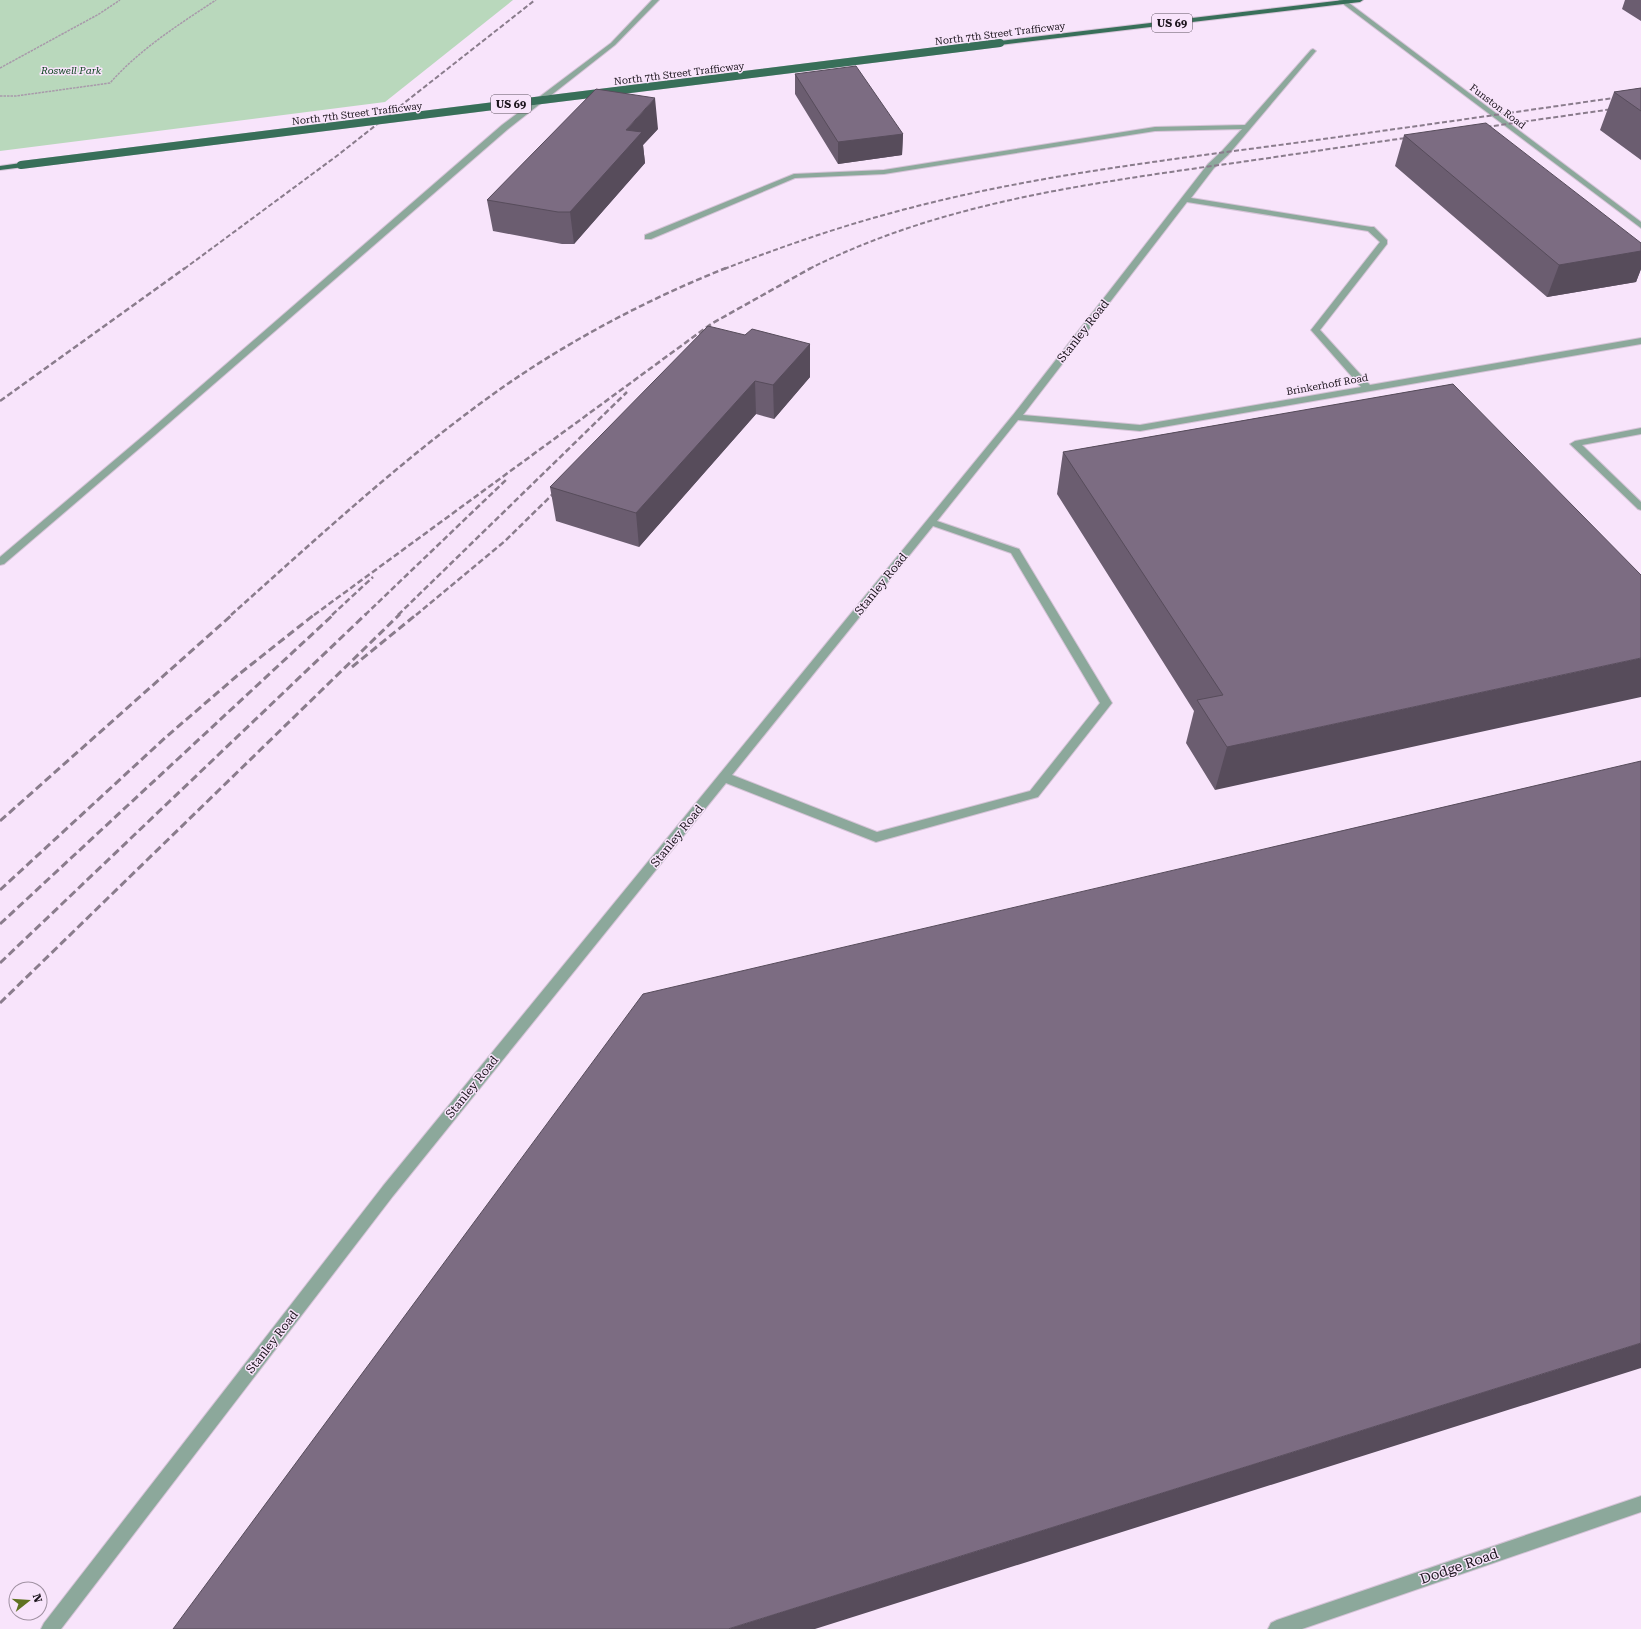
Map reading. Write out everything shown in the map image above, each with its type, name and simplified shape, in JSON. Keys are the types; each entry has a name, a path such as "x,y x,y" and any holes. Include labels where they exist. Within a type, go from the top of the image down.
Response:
{"main road":[{"name":"North 7th Street Trafficway","path":"0,168 1000,43 1360,0"}],"street":[{"path":"0,562 505,127 614,44 656,0"},
{"name":"Funston Road","path":"1342,1 1641,226"},
{"name":"Stanley Road","path":"50,1629 388,1190 1016,417 1211,166 1225,153 1313,50"},
{"path":"648,237 794,176 884,172 1155,129 1247,127"},
{"path":"1185,199 1371,229 1384,242 1315,330 1367,388"},
{"name":"Brinkerhoff Road","path":"1016,417 1140,428 1641,341"},
{"path":"1641,431 1575,444 1641,507"},
{"path":"724,777 876,836 1034,794 1106,703 1015,551 931,522"},
{"name":"Dodge Road","path":"1277,1629 1641,1504"}],"path":[{"path":"0,68 99,14 120,0"},
{"path":"0,96 16,96 110,83 121,68 144,49 216,0"}],"green space":[{"name":"Roswell Park","path":"0,0 513,0 385,102 0,151"}],"building":[{"path":"856,66 903,134 838,142 795,74"},
{"path":"1641,88 1641,111 1614,92"},
{"path":"596,89 655,98 626,130 642,132 570,212 558,212 487,200"},
{"path":"1486,123 1641,243 1641,251 1559,265 1404,135"},
{"path":"708,326 745,335 752,329 810,344 773,385 755,381 636,513 550,487"},
{"path":"1453,384 1641,575 1641,658 1227,747 1197,700 1223,695 1063,452"},
{"path":"1641,761 1641,1343 728,1629 173,1629 643,994"}],"railway":[{"path":"184,269 338,155 535,0"},
{"path":"724,269 803,240 863,221 933,202 1033,181 1084,172 1641,94"},
{"path":"1479,128 1641,105"},
{"path":"810,268 857,247 906,229 1006,201 1108,182 1413,137"},
{"path":"0,401 185,268"},
{"path":"231,615 387,477 452,425 513,380 601,326 663,295 726,268"},
{"path":"314,615 711,324 810,268"},
{"path":"398,615 627,392"},
{"path":"365,615 508,478"},
{"path":"416,615 505,541 559,488"},
{"path":"332,615 373,577"},
{"path":"0,821 233,614"},
{"path":"0,890 166,737 238,675 315,614"},
{"path":"0,924 334,614"},
{"path":"0,963 366,614"},
{"path":"0,1003 400,614"},
{"path":"352,667 417,614"}]}
